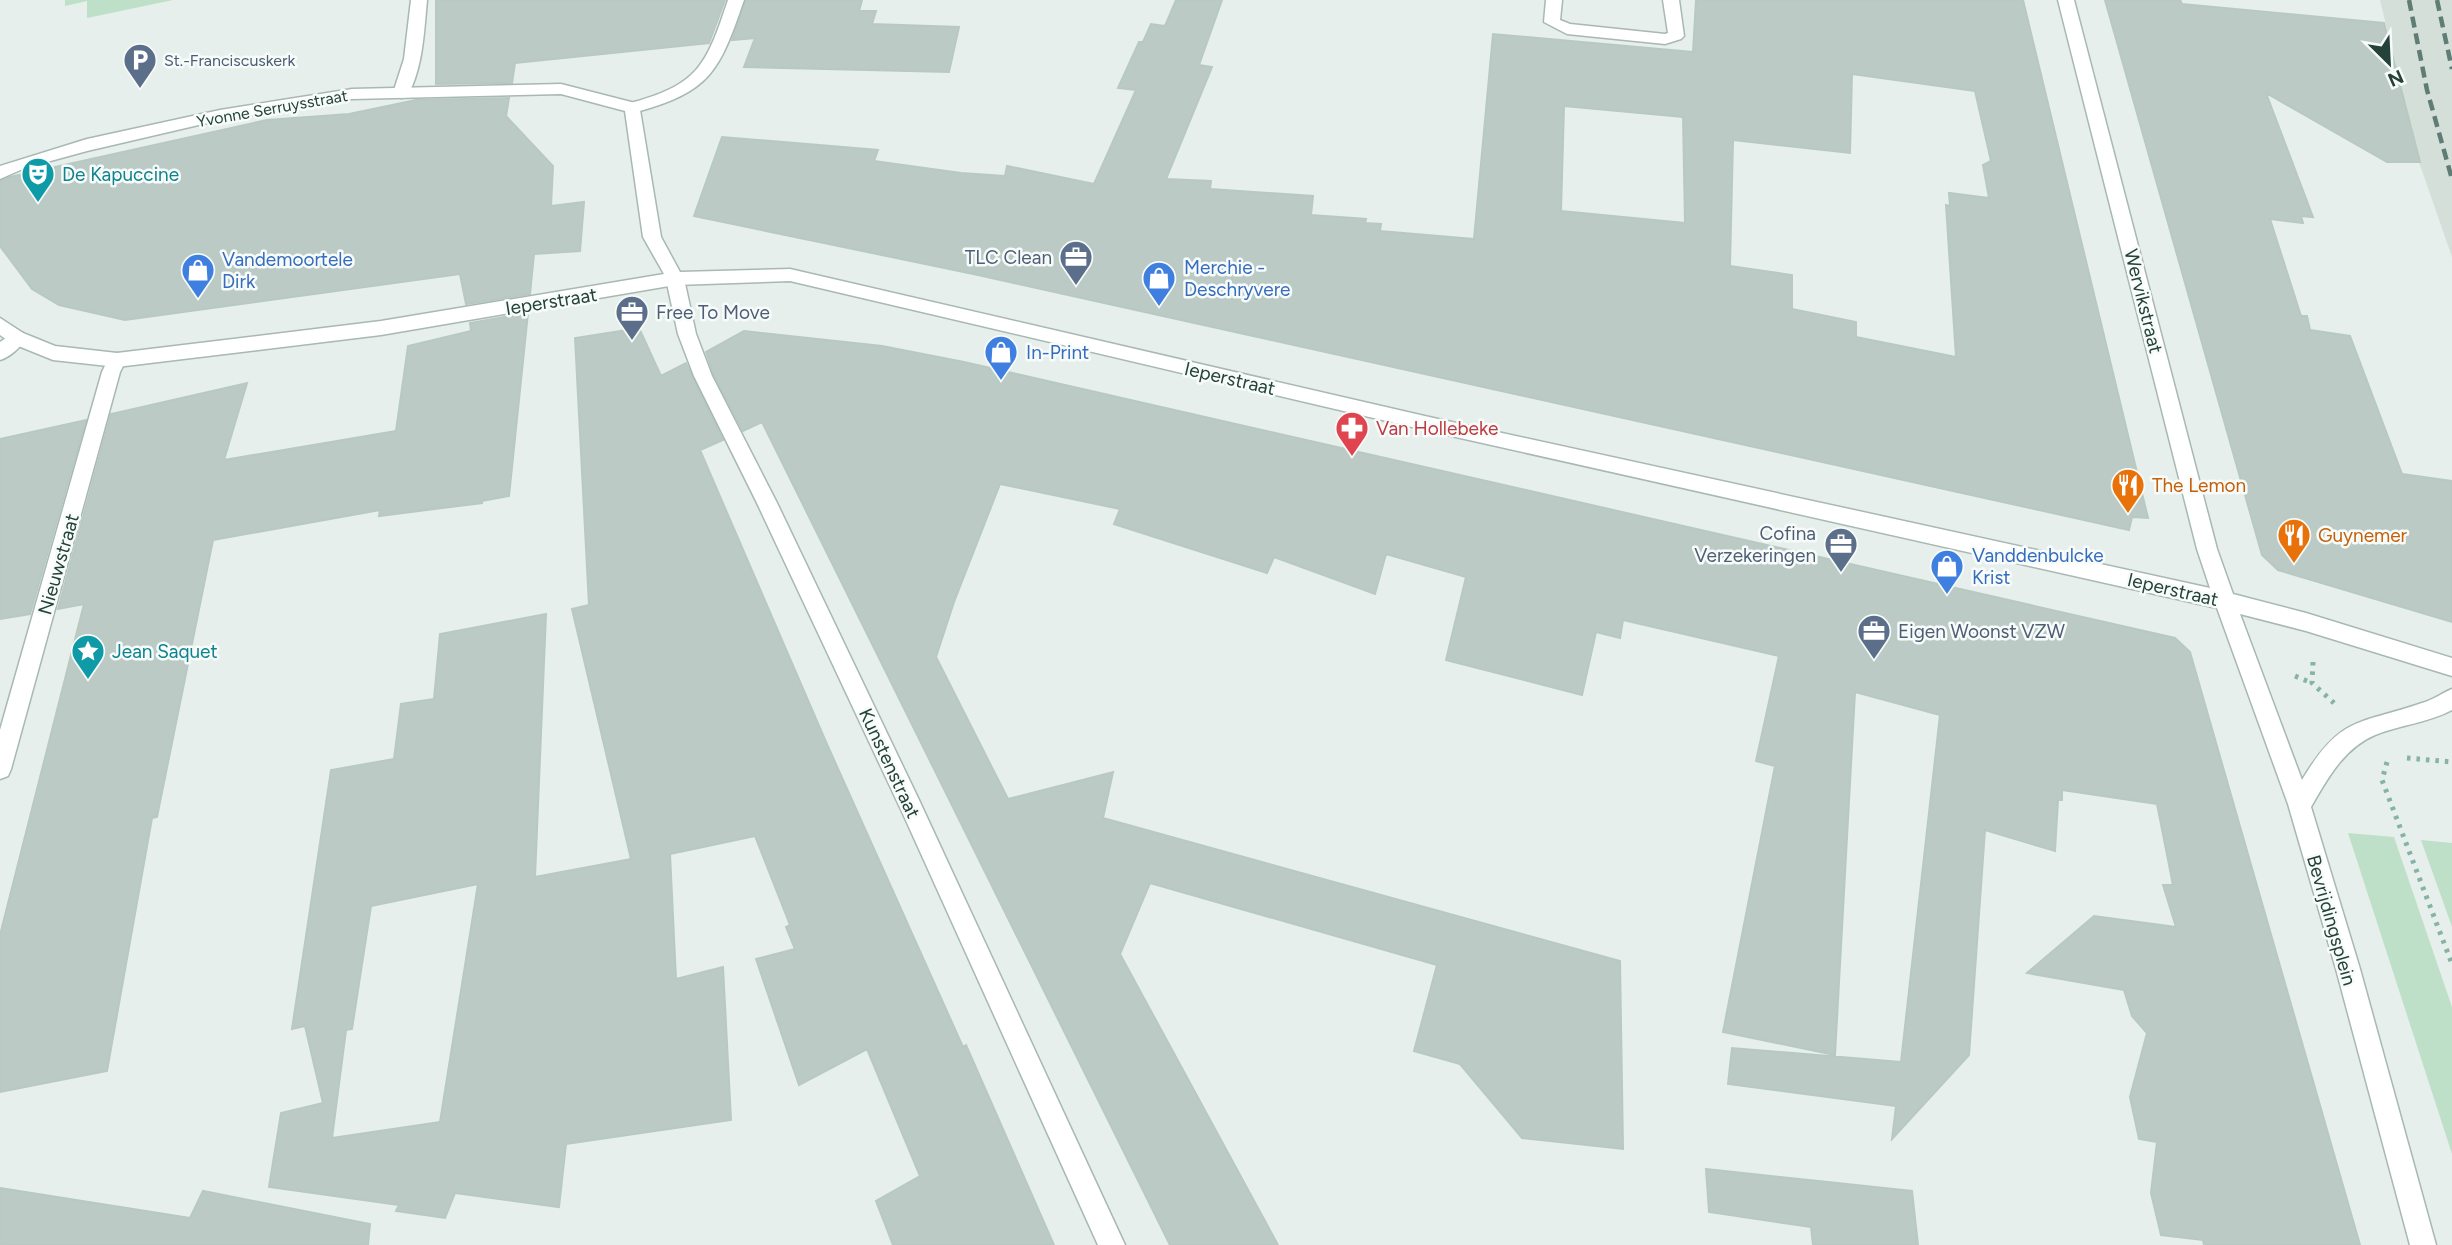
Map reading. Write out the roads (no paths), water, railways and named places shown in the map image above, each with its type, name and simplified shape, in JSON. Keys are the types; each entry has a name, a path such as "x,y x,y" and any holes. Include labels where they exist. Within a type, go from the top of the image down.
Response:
{"street":[{"path":"401,93 417,39 419,0"},
{"path":"675,279 652,237 634,108 654,103 690,86 717,54 736,0"},
{"path":"1554,0 1552,22 1567,29 1665,39 1676,36 1671,0"},
{"name":"Wervikstraat","path":"2066,0 2223,601"},
{"name":"Yvonne Serruysstraat","path":"0,171 100,142 283,104 352,94 561,89 634,108"},
{"name":"Ieperstraat","path":"0,325 17,338 53,353 117,360 381,328 675,279 790,275 1429,424 2162,585 2306,622 2452,667"},
{"name":"Kunstenstraat","path":"675,279 687,334 703,376 767,503 899,783 1112,1245"},
{"path":"0,353 17,338"},
{"name":"Nieuwstraat","path":"0,769 117,360"},
{"name":"Bevrijdingsplein","path":"2223,601 2266,706 2300,805 2423,1245"},
{"path":"2300,805 2331,753 2377,724 2432,712 2452,699"}],"railway":[{"path":"2409,0 2427,90 2452,179"},
{"path":"2437,0 2452,69"}],"place":[{"name":"St.-Franciscuskerk","path":"140,90"},
{"name":"De Kapuccine","path":"38,204"},
{"name":"TLC Clean","path":"1076,287"},
{"name":"Vandemoortele Dirk","path":"198,300"},
{"name":"Merchie - Deschryvere","path":"1159,308"},
{"name":"Free To Move","path":"632,342"},
{"name":"In-Print","path":"1001,382"},
{"name":"Van Hollebeke","path":"1352,458"},
{"name":"The Lemon","path":"2128,515"},
{"name":"Guynemer","path":"2294,565"},
{"name":"Cofina Verzekeringen","path":"1841,574"},
{"name":"Vanddenbulcke Krist","path":"1947,596"},
{"name":"Eigen Woonst VZW","path":"1874,661"},
{"name":"Jean Saquet","path":"88,681"}]}
